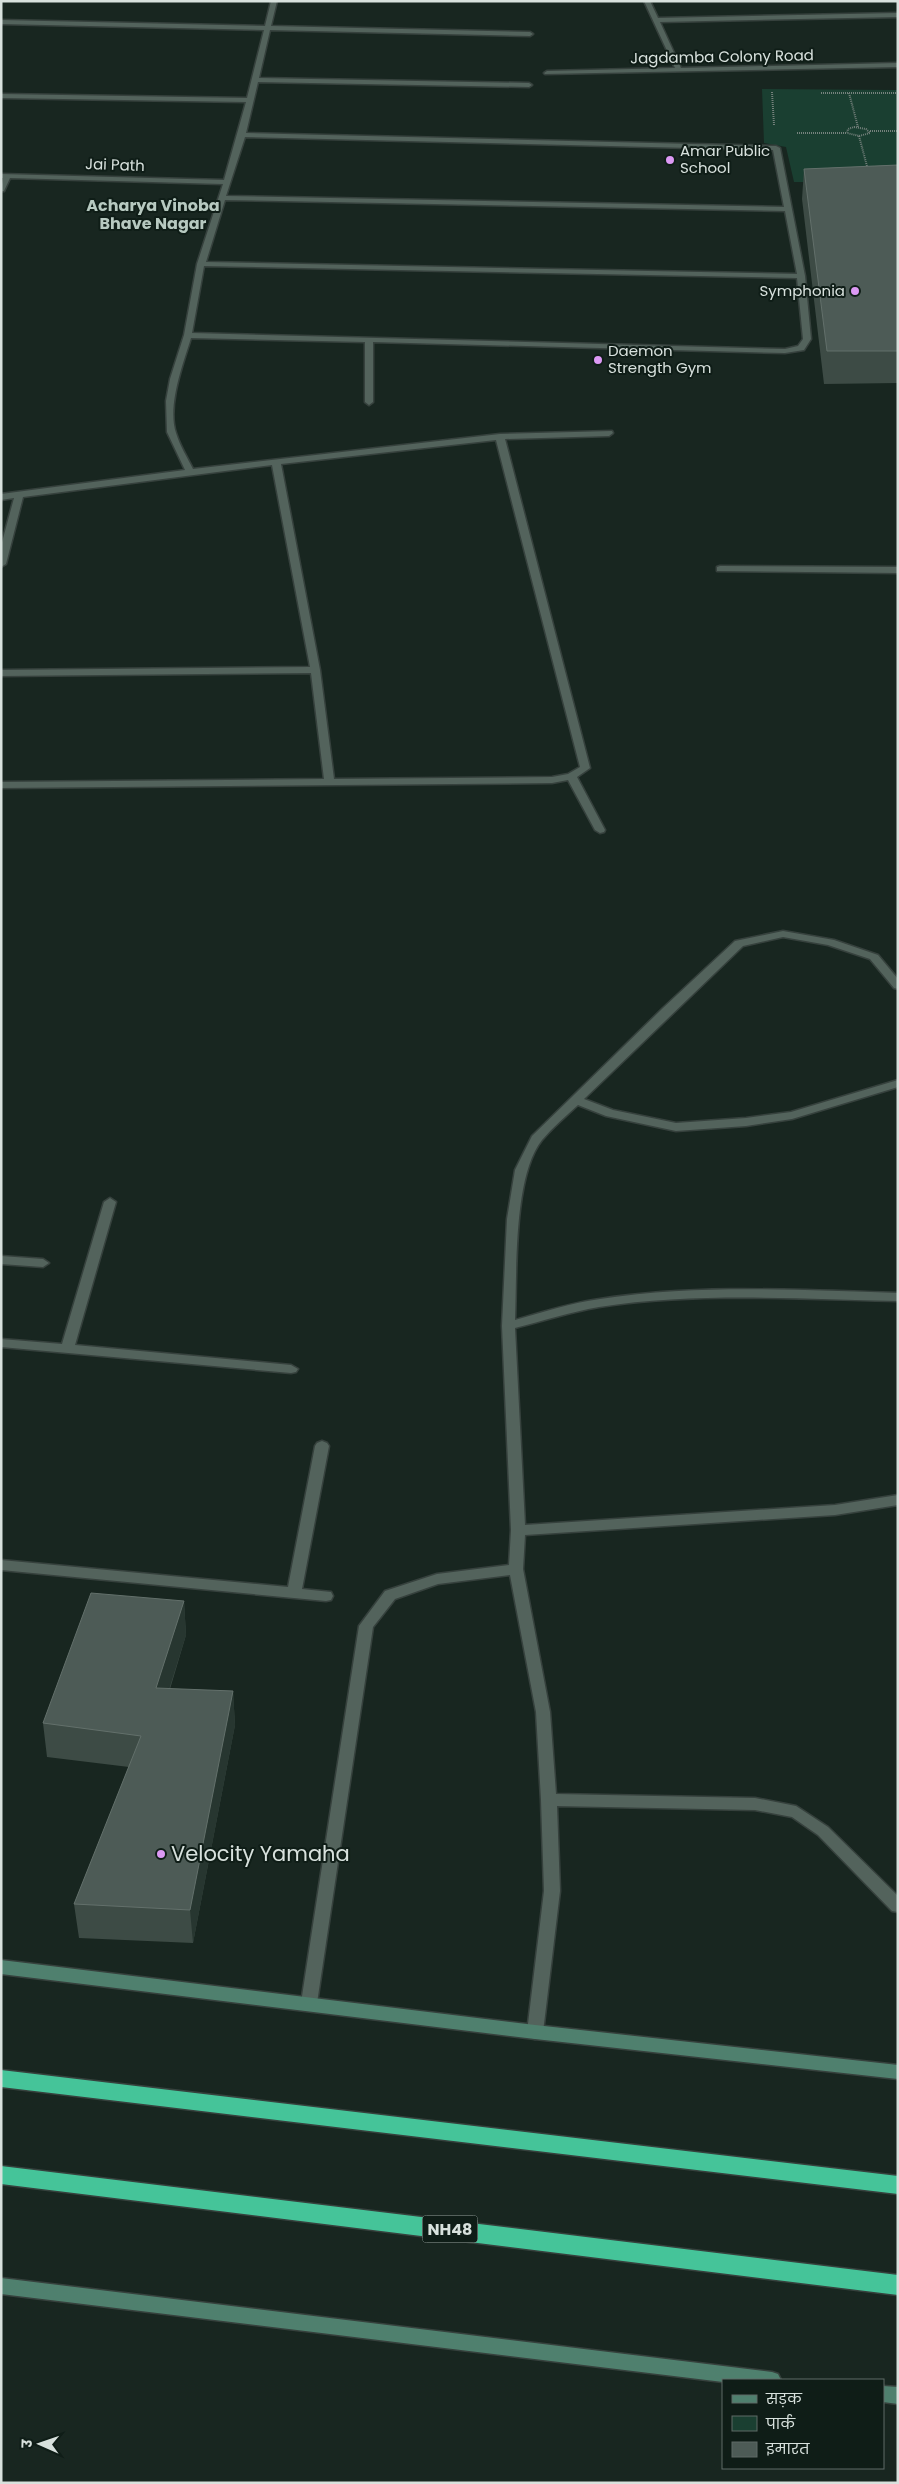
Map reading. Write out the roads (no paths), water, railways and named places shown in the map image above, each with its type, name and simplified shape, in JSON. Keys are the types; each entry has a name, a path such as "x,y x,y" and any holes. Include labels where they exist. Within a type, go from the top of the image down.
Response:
{"highway":[{"path":"1,2078 898,2185"},
{"name":"NH48","path":"1,2175 898,2285"}],"street":[{"path":"190,472 171,432 170,401 174,379 188,335 201,264 224,198 242,135 274,1"},
{"path":"647,1 680,70"},
{"path":"657,20 898,16"},
{"path":"1,22 530,34"},
{"name":"Jagdamba Colony Road","path":"547,73 898,65"},
{"path":"256,80 529,85"},
{"path":"1,96 250,100"},
{"path":"188,335 785,351 802,348 807,339 801,276 776,148 242,135"},
{"path":"1,189 4,176"},
{"name":"Jai Path","path":"4,176 228,182"},
{"path":"224,198 789,209"},
{"path":"201,264 801,276"},
{"path":"369,340 369,402"},
{"path":"1,497 190,472 500,437 609,433"},
{"path":"1,785 552,780 571,776 585,768 500,437"},
{"path":"276,462 315,670 329,782"},
{"path":"1,564 19,495"},
{"path":"720,569 898,570"},
{"path":"1,674 315,670"},
{"path":"571,776 600,830"},
{"path":"535,2032 552,1891 549,1800 543,1712 516,1569 518,1530 508,1326 513,1219 522,1170 536,1139 667,1010 740,943 783,934 830,942 874,957 898,986"},
{"path":"577,1100 610,1113 676,1127 746,1122 792,1115 898,1083"},
{"path":"67,1349 110,1202"},
{"path":"1,1260 43,1263"},
{"path":"508,1326 599,1303 660,1297 766,1294 898,1298"},
{"path":"1,1343 291,1369"},
{"path":"294,1593 322,1446"},
{"path":"518,1530 834,1510 898,1500"},
{"path":"1,1565 326,1596"},
{"path":"309,2003 366,1626 390,1595 437,1579 516,1569"},
{"path":"549,1800 755,1804 796,1812 823,1831 898,1906"},
{"path":"1,1967 535,2032 898,2072"},
{"path":"1,2286 764,2379"},
{"path":"884,2394 898,2396"}],"place":[{"name":"Amar Public School","path":"670,160"},
{"name":"Symphonia","path":"855,291"},
{"name":"Daemon Strength Gym","path":"598,360"},
{"name":"Velocity Yamaha","path":"161,1854"}],"district":[{"name":"Acharya Vinoba Bhave Nagar","path":"153,214"}]}
